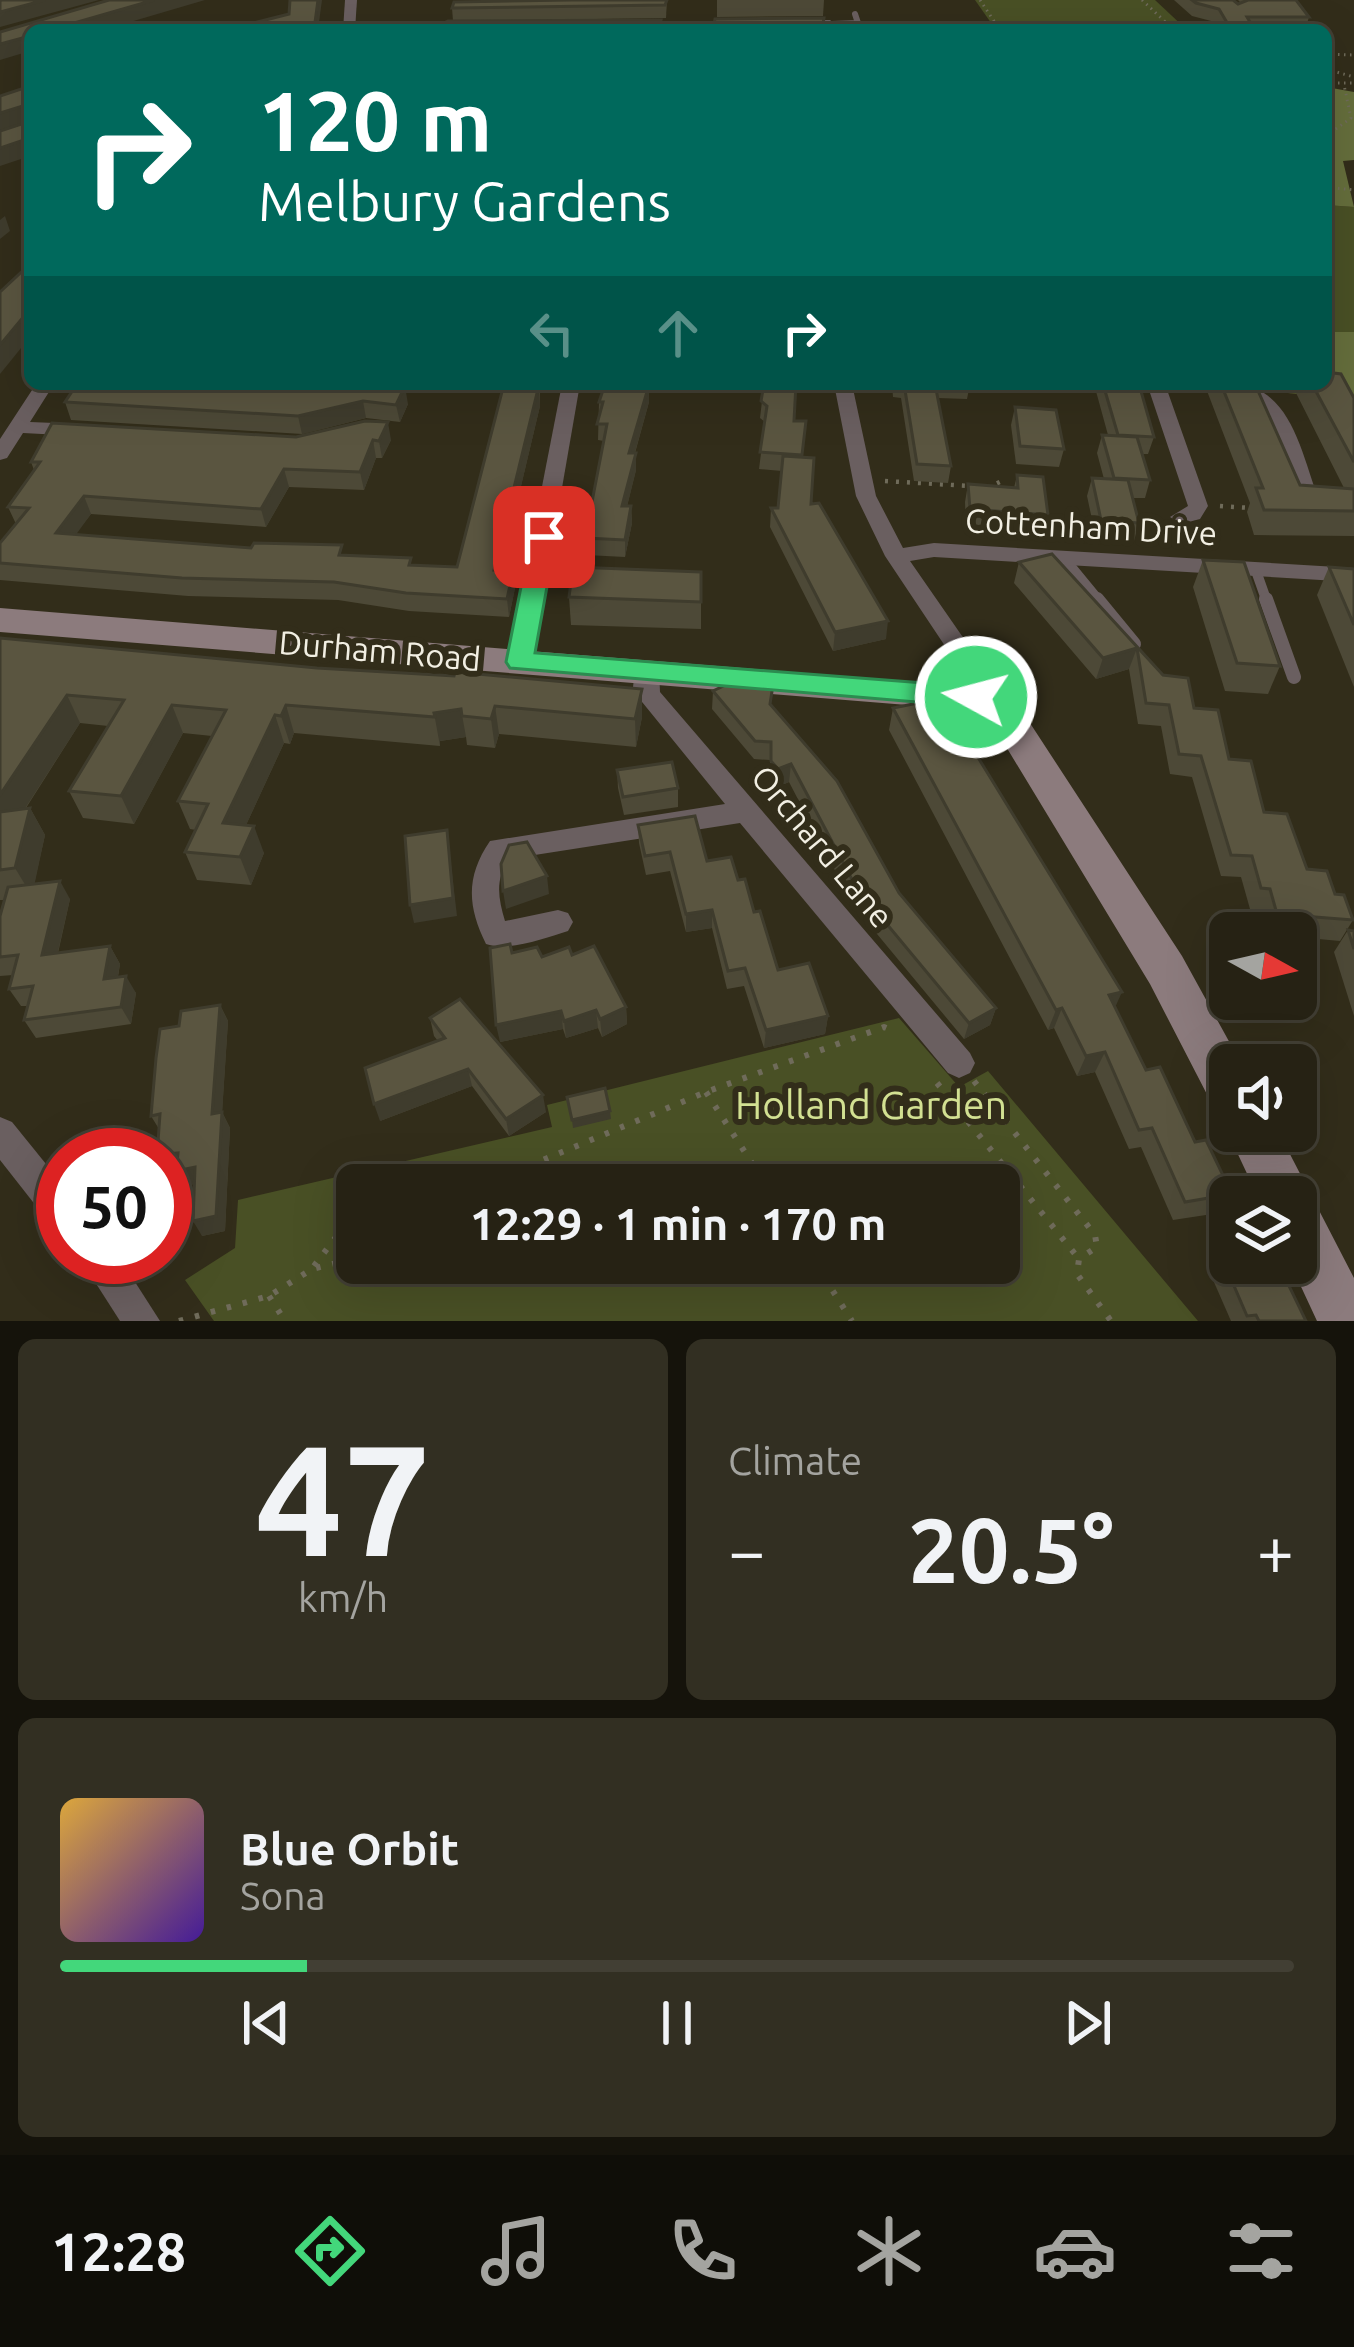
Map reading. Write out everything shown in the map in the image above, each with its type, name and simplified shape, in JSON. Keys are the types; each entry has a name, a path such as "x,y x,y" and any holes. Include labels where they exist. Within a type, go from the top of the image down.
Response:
{"main road":[{"name":"Durham Road","path":"0,620 976,697"},
{"path":"976,697 992,705 1015,730 1166,970 1209,1051"},
{"path":"1317,1261 1346,1321"}],"street":[{"path":"0,454 41,390"},
{"path":"520,662 570,390"},
{"path":"844,390 862,481 896,556 975,672 976,697"},
{"path":"1158,390 1198,506 1193,514 1180,517"},
{"path":"1249,390 1273,407 1310,500"},
{"path":"16,427 112,432"},
{"name":"Cottenham Drive","path":"896,556 934,550 1354,575"},
{"name":"Orchard Lane","path":"647,670 645,687 650,697 958,1063"},
{"path":"557,922 496,935 485,905 483,871 500,849 747,811"},
{"path":"0,1133 36,1179"},
{"path":"117,1284 142,1321"}],"lane":[{"path":"850,24 858,23 855,14"},
{"path":"1063,557 1148,662"},
{"path":"1255,568 1294,677"}],"path":[{"path":"1142,0 1168,24"},
{"path":"1332,132 1351,118 1351,84"},
{"path":"862,481 989,488 1002,481"},
{"path":"1220,506 1263,509"},
{"path":"533,1164 706,1092 884,1027 894,1030 908,1048"},
{"path":"958,1063 1095,1235 1096,1247 1079,1259"},
{"path":"923,1065 1079,1259 1077,1274 1108,1320"},
{"path":"706,1092 752,1164"},
{"path":"313,1268 336,1237"},
{"path":"179,1321 269,1296 313,1268 336,1263"},
{"path":"828,1284 852,1321"},
{"path":"269,1296 285,1321"}],"green space":[{"path":"975,0 1155,0 1181,24 992,24"},
{"path":"1332,88 1354,92 1354,160 1343,161 1354,207 1332,205"},
{"path":"1332,205 1354,207 1354,332 1332,332"},
{"path":"1332,332 1354,332 1354,397 1268,390 1332,390"},
{"name":"Holland Garden","path":"899,1018 959,1087 988,1071 1198,1321 214,1321 188,1284 192,1284 192,1276 235,1248 238,1200 336,1177 336,1284 1020,1284 1020,1164 393,1164 552,1127 547,1105"}],"building":[{"path":"2,0 45,0 0,12"},
{"path":"109,0 154,0 71,24 27,24"},
{"path":"290,0 318,0 315,24 250,24 289,14"},
{"path":"667,0 665,5 452,8 454,2"},
{"path":"1192,0 1238,4 1296,0 1309,17 1247,17 1251,24 1228,24 1219,9"},
{"path":"824,18 823,24 714,24 715,19"},
{"path":"661,20 660,24 442,24"},
{"path":"24,25 24,38 0,44 0,32"},
{"path":"24,88 24,107 0,113 0,96"},
{"path":"24,123 24,140 0,148 0,131"},
{"path":"24,270 24,316 0,345 0,292"},
{"path":"1332,373 1341,374 1354,398 1354,462 1315,390 1332,390"},
{"path":"73,390 403,390 396,405 363,401 298,416 65,402"},
{"path":"502,390 538,390 494,570 513,571 507,599 406,593 334,582 182,578 0,563 0,543 29,508 8,507 40,462 31,462 52,423 296,437 365,421 388,422 379,441 373,440 360,472 284,469 261,509 84,496 56,533 251,548 254,543 342,545 339,555 411,558 409,565 457,567"},
{"path":"603,390 648,390 629,453 636,453 622,506 631,506 625,540 585,538 607,424 597,424 603,402 599,402"},
{"path":"763,390 796,390 794,421 806,421 802,455 760,452 767,406 761,401"},
{"path":"905,390 936,390 951,466 917,464"},
{"path":"1105,390 1141,390 1154,437 1118,435"},
{"path":"1223,390 1258,390 1300,485 1354,489 1354,511 1264,510 1256,488 1263,488"},
{"path":"1015,407 1056,410 1064,449 1020,446"},
{"path":"1102,435 1137,437 1150,480 1114,478"},
{"path":"783,456 814,458 811,504 819,503 888,621 835,632 771,508 778,508"},
{"path":"1017,475 1043,477 1048,515 970,509 968,484 1018,488"},
{"path":"1092,478 1128,480 1139,523 1101,520"},
{"path":"1052,554 1163,675 1188,678 1194,708 1218,710 1229,759 1251,761 1264,812 1287,814 1307,869 1327,871 1335,894 1344,895 1353,920 1317,917 1317,912 1276,912 1270,889 1261,888 1252,856 1231,855 1201,756 1179,754 1169,705 1146,703 1137,648 1103,658 1019,562"},
{"path":"1203,560 1244,562 1280,666 1237,663"},
{"path":"573,567 701,572 701,602 569,597"},
{"path":"1329,567 1354,569 1354,625"},
{"path":"0,638 317,668 454,676 455,672 642,689 635,719 495,706 491,719 462,716 461,709 434,713 435,717 286,705 281,716 275,715 223,823 254,826 240,857 185,852 208,804 178,801 226,710 172,705 121,796 69,791 124,700 67,695 0,795"},
{"path":"734,681 773,685 770,704 837,781 899,893 996,1008 969,1023 856,887 791,764 778,769 771,761 771,742 755,741 713,691"},
{"path":"933,700 960,748 971,746 1122,992 1109,995 1146,1070 1160,1067 1195,1142 1206,1140 1223,1176 1209,1176 1209,1198 1185,1202 1152,1128 1139,1130 1105,1052 1086,1056 1062,1008 1056,1010 893,708"},
{"path":"672,762 678,788 623,797 617,770"},
{"path":"30,808 15,868 0,870 0,812"},
{"path":"695,816 707,861 731,857 738,880 745,879 778,970 809,963 828,1016 766,1030 745,968 728,971 712,910 686,914 670,852 645,856 638,825"},
{"path":"447,830 453,898 410,905 405,836"},
{"path":"527,842 547,876 503,891 501,864 509,845"},
{"path":"60,881 42,955 110,946 104,979 126,976 121,1007 24,1020 33,986 9,989 18,955 0,957 0,916 8,887"},
{"path":"510,944 512,953 537,947 542,957 569,947 572,955 594,946 626,1007 600,1019 596,1010 564,1021 561,1011 496,1025 490,948"},
{"path":"460,999 543,1095 506,1119 468,1069 374,1104 365,1068 445,1038 430,1018"},
{"path":"220,1005 212,1114 222,1112 216,1216 193,1221 192,1128 159,1128 160,1114 151,1116 160,1029 179,1026 181,1011"},
{"path":"605,1088 610,1111 572,1120 567,1097"},
{"path":"1233,1284 1288,1284 1306,1321 1259,1321 1256,1315 1247,1316"}],"route":[{"path":"544,537 520,662 976,697"}]}
